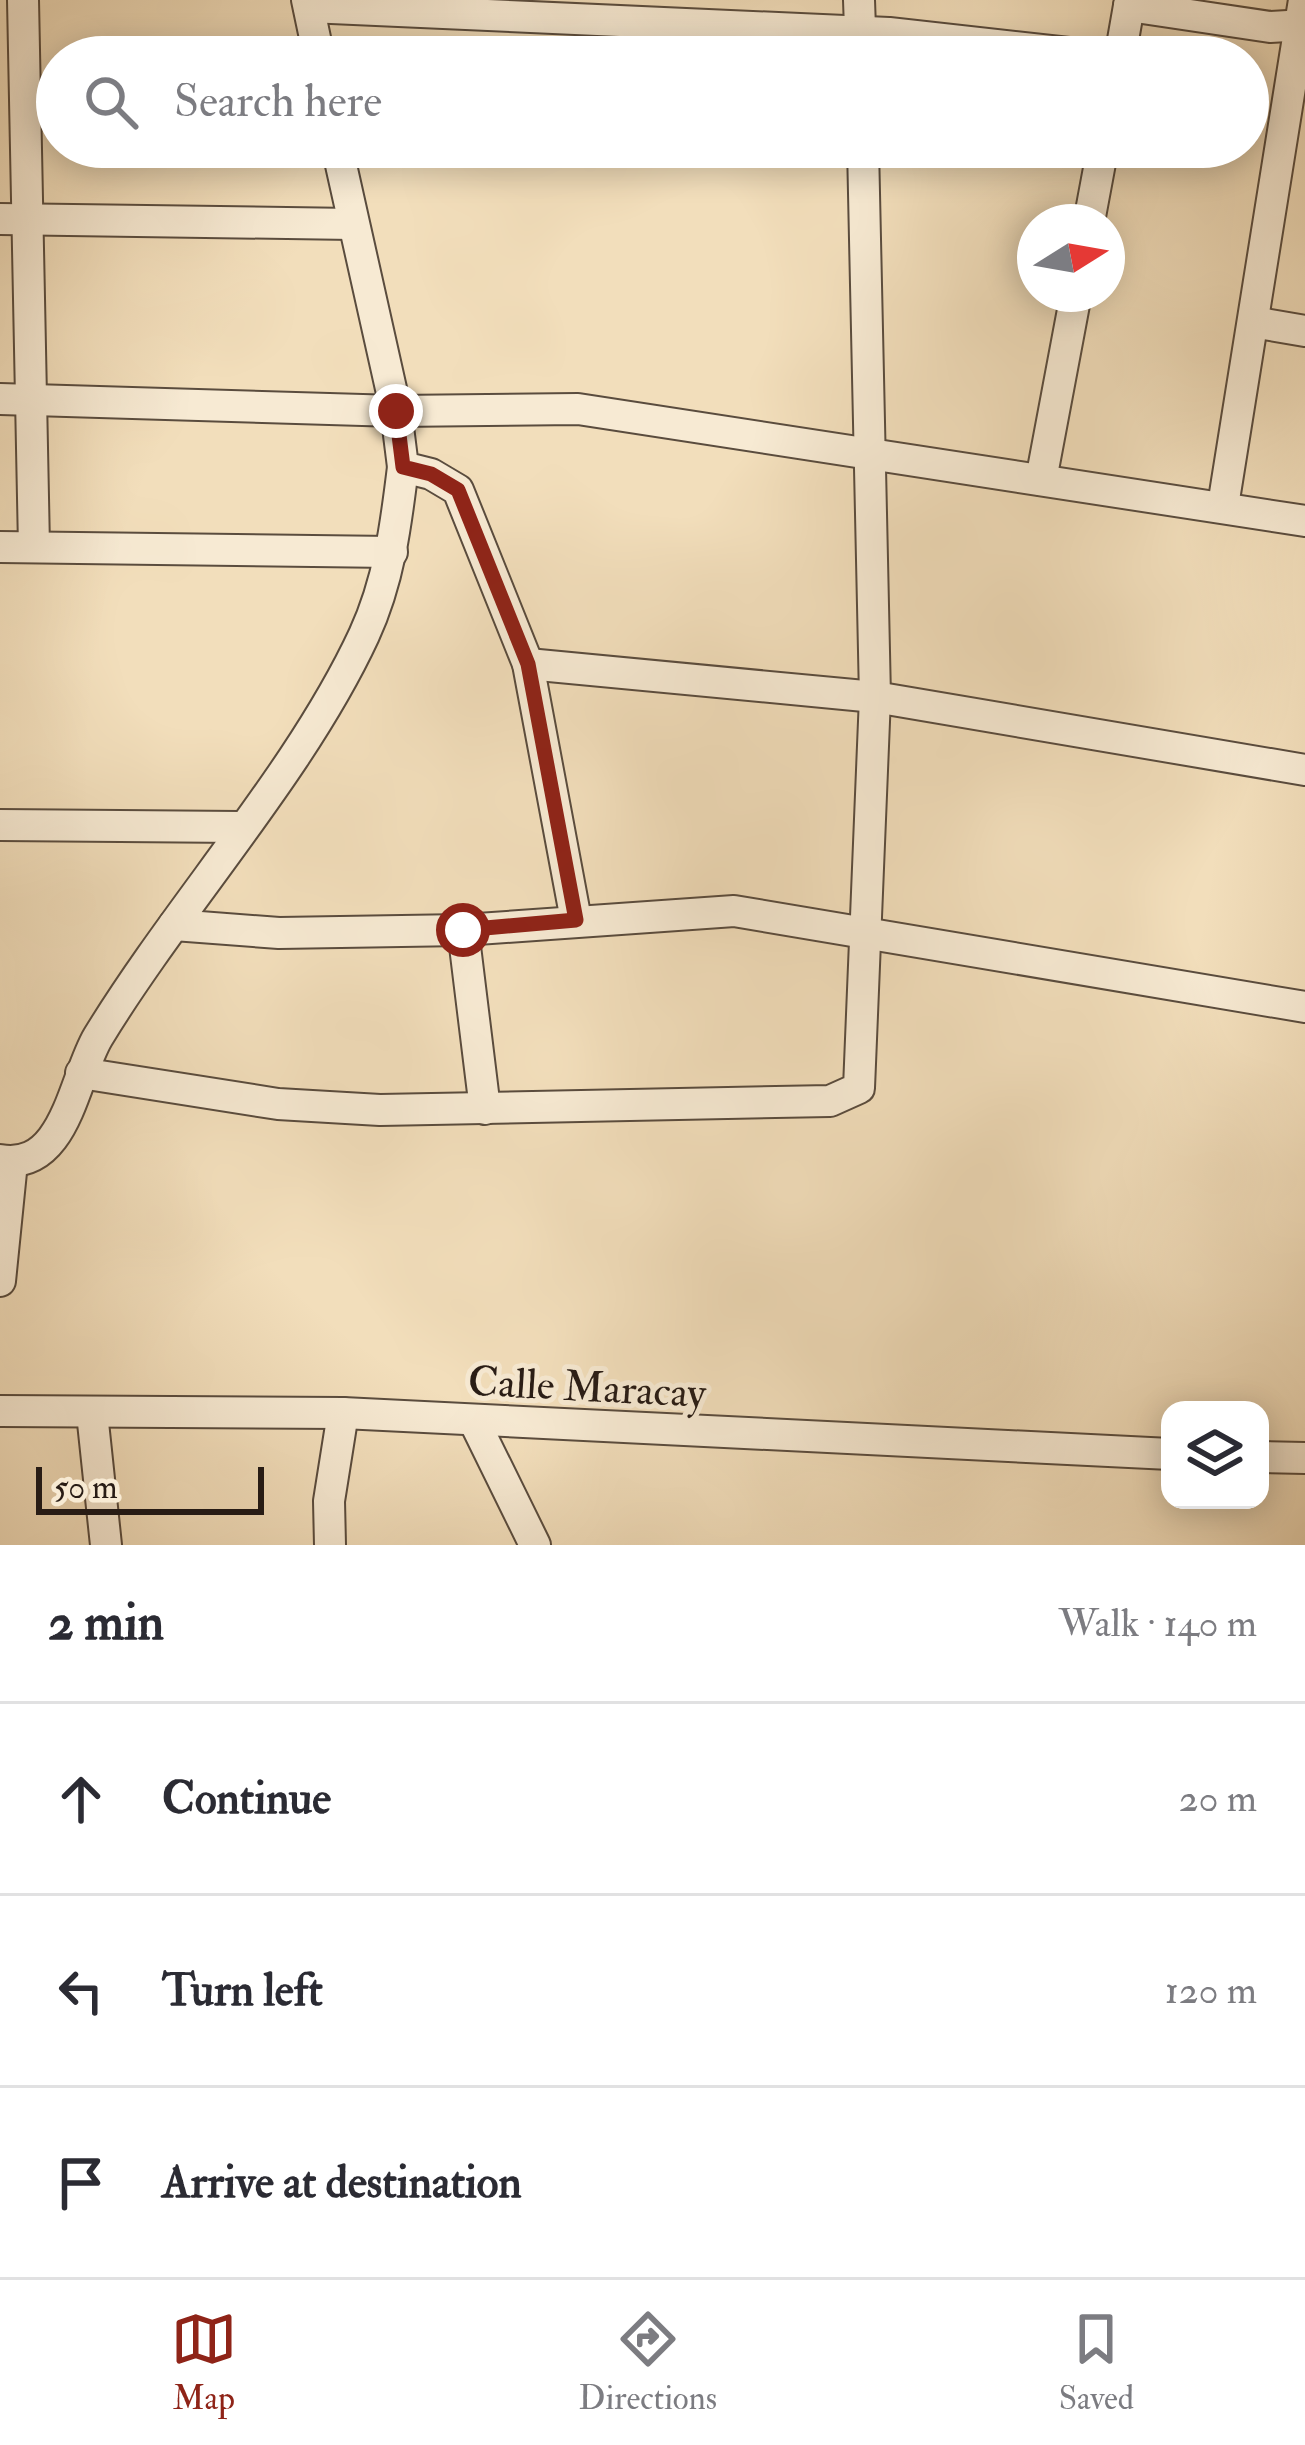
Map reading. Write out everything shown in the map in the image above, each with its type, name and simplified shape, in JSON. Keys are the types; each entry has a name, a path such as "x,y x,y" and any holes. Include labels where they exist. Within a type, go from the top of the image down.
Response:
{"street":[{"path":"23,0 14,219 16,399 34,547"},
{"path":"859,0 861,36"},
{"path":"315,36 308,3 742,36"},
{"path":"1124,36 1129,3 1270,27 1303,17 1293,152 1252,322 1222,506"},
{"path":"0,1281 6,1161 43,1150 56,1136 96,1040 330,699 366,632 392,552 403,467 396,411 342,168"},
{"path":"81,1073 278,1104 380,1111 848,1097 859,1088 864,1065 874,697 864,168"},
{"path":"1092,204 1099,168"},
{"path":"14,219 353,224"},
{"path":"1041,480 1073,312"},
{"path":"1252,322 1305,331"},
{"path":"16,399 396,411 578,409 1305,521"},
{"path":"403,467 431,474 458,490 528,664 576,920"},
{"path":"0,547 392,552"},
{"path":"528,664 874,697 1305,770"},
{"path":"0,825 240,827"},
{"path":"174,926 279,933 463,930 734,910 1304,1007 1305,993"},
{"path":"463,930 485,1108"},
{"name":"Calle Maracay","path":"0,1411 343,1413 1161,1454"},
{"path":"92,1413 106,1545"},
{"path":"330,1545 329,1502 343,1413"},
{"path":"475,1423 535,1545"},
{"path":"1269,1456 1305,1458"}],"route":[{"path":"396,411 403,467 431,474 458,490 528,664 576,920 463,930"}]}
